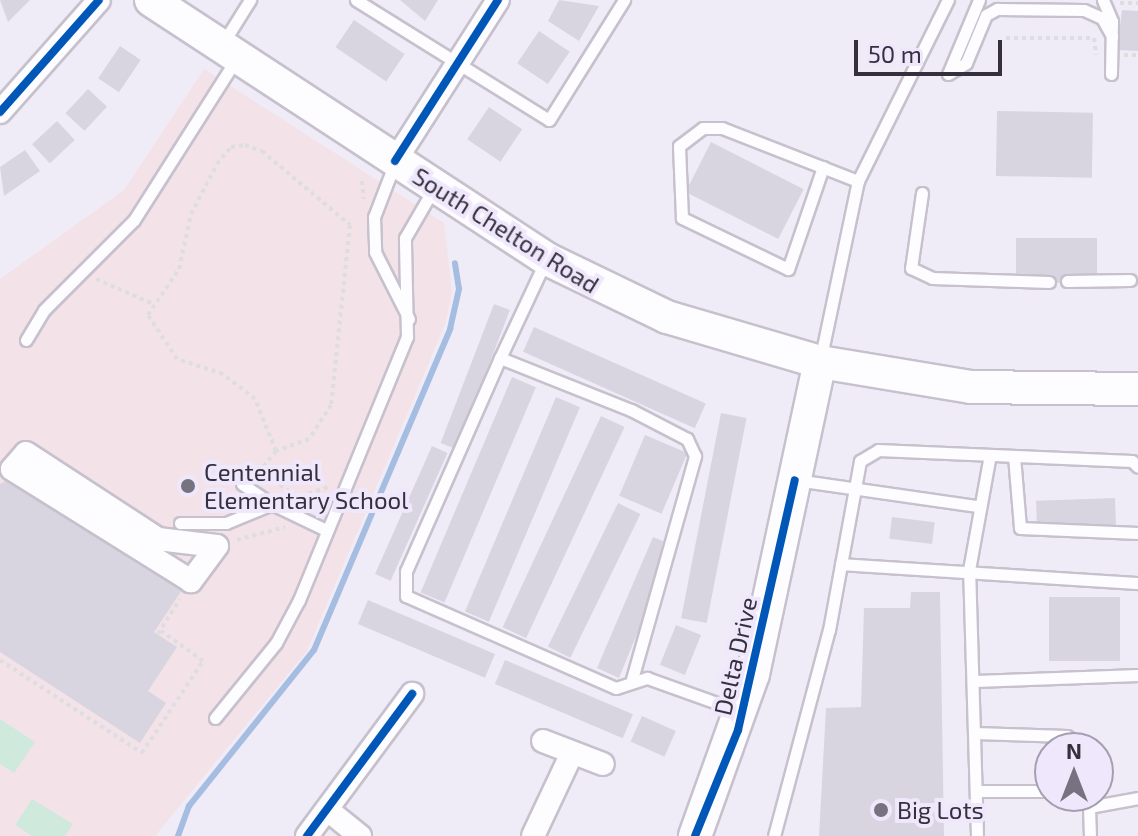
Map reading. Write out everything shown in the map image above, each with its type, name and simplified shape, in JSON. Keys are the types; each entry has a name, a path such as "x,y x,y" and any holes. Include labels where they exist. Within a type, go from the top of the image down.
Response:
{"main road":[{"name":"South Chelton Road","path":"151,0 547,259 667,317 820,362 971,387 1138,389"},
{"name":"Delta Drive","path":"695,836 743,713 820,362"}],"street":[{"path":"0,112 99,0"},
{"path":"395,161 498,0"},
{"path":"26,453 158,539 217,546 191,581 12,469 26,453"},
{"path":"307,836 329,811 412,694"},
{"path":"543,741 603,764"},
{"path":"533,836 572,753"},
{"path":"329,811 360,836"}],"lane":[{"path":"26,340 86,269 134,220 229,52 250,0"},
{"path":"356,0 549,120 624,0"},
{"path":"820,362 858,181 948,0"},
{"path":"979,0 948,74 966,63 986,15 997,9 1084,10 1102,18 1112,36"},
{"path":"1103,0 1112,36 1111,74"},
{"path":"823,167 788,269 682,218 679,146 703,128 722,128 823,167 858,181"},
{"path":"395,161 374,217 375,252 411,323"},
{"path":"215,718 276,643 326,530 411,323 405,238 434,187"},
{"path":"922,193 911,268 932,278 1049,282"},
{"path":"500,358 631,410 687,439 695,456 632,679 616,688 406,596 406,571 500,358 547,259"},
{"path":"1067,281 1130,280"},
{"path":"774,836 841,564 852,488 860,461 878,450 1132,461 1138,467"},
{"path":"977,836 975,681 969,570 977,506 990,455"},
{"path":"1014,456 1020,528 1138,533"},
{"path":"795,480 977,506"},
{"path":"242,484 272,504 326,530"},
{"path":"180,523 226,523 272,504"},
{"path":"841,564 1138,583"},
{"path":"975,681 1138,675"},
{"path":"632,679 743,713"},
{"path":"975,733 1034,735"},
{"path":"976,791 1034,791"},
{"path":"1114,799 1138,798"},
{"path":"1089,812 1090,836"}],"path":[{"path":"1119,0 1138,3"},
{"path":"1006,38 1094,38 1094,55 1138,55"},
{"path":"276,451 255,399 223,374 188,366 151,329 153,304 179,269 191,214 231,147 262,151 346,215 350,255 331,405 309,439 276,451 260,471 290,492 313,494 333,480"},
{"path":"362,181 365,211"},
{"path":"86,269 153,304"},
{"path":"217,546 267,528 312,523"},
{"path":"0,660 142,753 203,661 159,632 191,581"}],"shaded area":[{"name":"Centennial Elementary School","path":"204,69 444,223 452,292 446,322 307,651 155,836 0,836 0,279 124,190"}],"green space":[{"path":"0,719 35,742 14,773 0,764"},
{"path":"32,799 73,824 65,836 32,836 15,825"}],"building":[{"path":"0,0 30,0 8,22"},
{"path":"400,0 438,0 425,21"},
{"path":"559,0 599,6 579,41 548,21"},
{"path":"1122,10 1138,11 1138,51 1117,50"},
{"path":"354,20 405,54 386,81 336,47"},
{"path":"539,31 570,52 548,84 517,63"},
{"path":"120,46 141,60 119,92 98,78"},
{"path":"88,89 107,107 85,131 65,113"},
{"path":"489,107 522,129 500,162 467,139"},
{"path":"997,111 1093,113 1092,178 996,176"},
{"path":"57,121 75,140 50,163 32,144"},
{"path":"711,142 804,189 778,239 686,192"},
{"path":"25,150 40,171 4,196 0,167"},
{"path":"1016,238 1097,238 1097,278 1067,284 1016,278"},
{"path":"494,304 510,310 456,449 441,443"},
{"path":"534,327 706,403 695,428 523,352"},
{"path":"512,377 536,387 445,603 421,592"},
{"path":"556,397 580,407 489,622 465,611"},
{"path":"721,413 747,418 707,623 681,618"},
{"path":"601,416 625,427 526,638 503,627"},
{"path":"645,435 687,453 662,514 619,496"},
{"path":"432,446 448,453 391,581 375,574"},
{"path":"11,478 182,590 154,632 177,647 148,691 166,703 140,743 0,652 0,484"},
{"path":"1115,498 1116,528 1037,531 1036,501"},
{"path":"618,503 640,514 570,658 548,647"},
{"path":"892,517 935,522 932,544 889,539"},
{"path":"653,537 663,541 653,595 619,678 597,668"},
{"path":"911,592 940,592 944,836 819,836 826,708 861,707 864,608 910,608"},
{"path":"1049,597 1120,597 1120,661 1049,661"},
{"path":"368,600 495,654 485,678 358,624"},
{"path":"676,625 701,635 685,675 660,665"},
{"path":"505,660 633,714 623,738 495,684"},
{"path":"642,716 676,731 664,757 631,742"}],"waterway":[{"path":"178,836 189,806 314,650 450,329 459,289 455,263"}],"cycle path":[{"path":"0,112 99,0"},
{"path":"395,161 498,0"},
{"path":"695,836 738,730 795,480"},
{"path":"307,836 412,694"}],"place":[{"name":"Centennial Elementary School","path":"188,486"},
{"name":"Big Lots","path":"881,810"}]}
